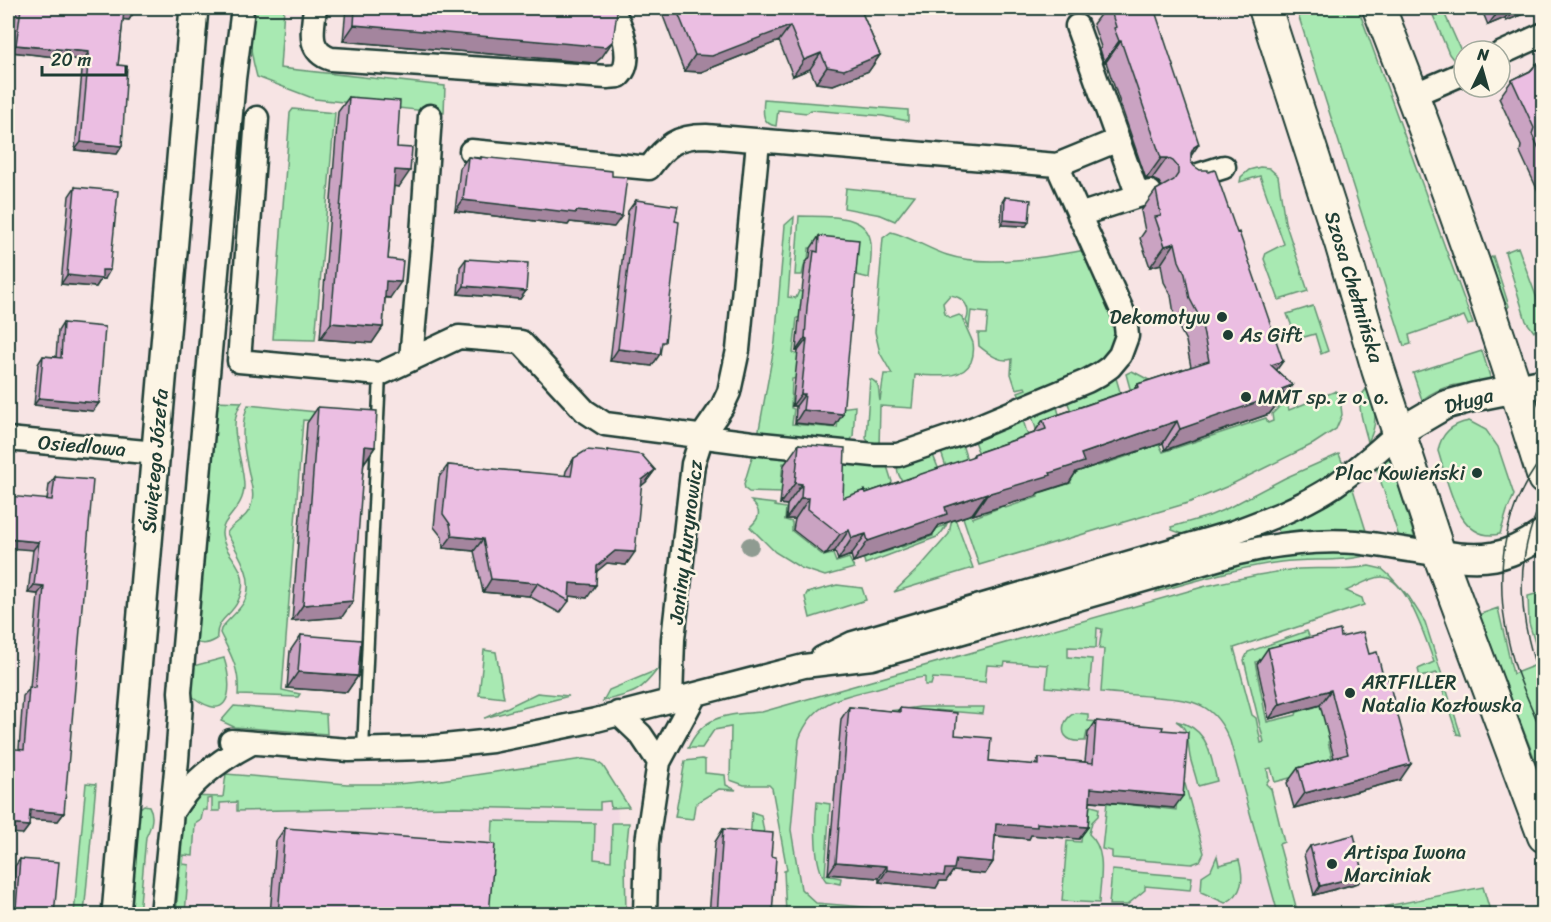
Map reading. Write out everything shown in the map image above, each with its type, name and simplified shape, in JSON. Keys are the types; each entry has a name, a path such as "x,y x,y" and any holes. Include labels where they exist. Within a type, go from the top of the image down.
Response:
{"main road":[{"name":"Szosa Chełmińska","path":"1265,8 1438,554 1544,836"},
{"path":"1379,8 1529,387 1544,478"}],"street":[{"name":"Świętego Józefa","path":"116,915 194,8"},
{"path":"315,8 312,40 314,47 323,56 331,58 619,76 626,65 624,44 620,27 610,8"},
{"path":"162,915 206,380 242,16"},
{"path":"1077,26 1118,140 1144,194 1079,215"},
{"path":"1512,49 1544,34"},
{"path":"1413,95 1452,78"},
{"path":"411,360 422,246 430,116"},
{"path":"256,118 239,361 380,374 459,337 520,342 585,411 605,424 874,455 898,455 964,432 1087,381 1110,367 1120,356 1127,328 1125,317 1057,165"},
{"path":"471,150 650,168 665,149 688,136 1057,165 1118,140"},
{"name":"Janiny Hurynowicz","path":"671,700 673,639 693,464 702,436 722,407 729,392 738,350 758,142"},
{"path":"1189,178 1224,167"},
{"name":"Długa","path":"1399,432 1445,405 1529,387"},
{"path":"804,666 853,644 1234,532 1271,519 1334,486 1361,466 1399,432"},
{"name":"Osiedlowa","path":"8,439 156,453"},
{"path":"171,814 182,795 242,742 363,750 425,748 492,741 695,695 804,666 872,658 1268,546 1340,541 1478,559 1502,555 1525,546 1544,533"},
{"path":"645,915 647,842 659,762 695,695"},
{"path":"618,713 641,735 659,762"}],"lane":[{"path":"363,750 380,374"}],"shaded area":[{"path":"1214,593 1298,914 921,914 793,903 762,717"},
{"path":"186,796 617,797 622,914 176,914"}],"green space":[{"path":"251,8 284,8 280,68 445,86 444,113 315,99 257,77 250,42"},
{"path":"1296,8 1358,8 1473,324 1468,325 1464,316 1409,335 1411,344 1404,346"},
{"path":"1430,8 1442,8 1456,39 1452,39 1452,58"},
{"path":"764,99 908,110 908,121 883,116 811,110 807,113 778,110 776,126 765,120"},
{"path":"293,109 335,113 315,340 273,339 290,113"},
{"path":"1260,167 1269,168 1278,176 1285,222 1308,291 1279,300 1264,259 1266,253 1284,244 1260,176 1240,182 1241,177 1249,170"},
{"path":"846,188 915,195 895,221 881,215 844,208"},
{"path":"799,216 843,218 862,226 868,233 871,244 869,278 856,275 852,251 809,248 808,261 805,262 802,275 795,275"},
{"path":"794,217 788,297 796,298 799,291 805,293 803,317 797,318 793,353 799,355 797,378 792,379 791,408 794,409 792,424 837,428 840,408 855,406 853,437 849,442 758,435 775,342 785,225"},
{"path":"891,232 947,255 980,261 1016,260 1085,250 1115,310 1118,332 1107,361 1021,400 1018,392 1026,389 1025,387 1016,389 1011,374 1012,359 999,359 979,346 978,333 986,333 988,313 971,311 969,328 966,321 968,312 966,304 950,295 943,303 945,314 951,318 959,315 962,317 973,343 971,362 961,372 946,376 915,375 912,408 880,406 879,448 871,446 866,438 870,379 877,385 880,401 884,374 892,374 880,353 875,332 883,238"},
{"path":"1518,247 1543,315 1543,319 1534,332 1526,321 1505,252"},
{"path":"1493,256 1509,306 1506,310 1488,260"},
{"path":"1313,306 1328,351 1321,354 1315,334 1297,339 1287,314"},
{"path":"1482,351 1492,383 1446,387 1422,400 1413,373"},
{"path":"1132,371 1170,391 1131,392 1126,374"},
{"path":"1112,374 1116,378 1121,395 1072,414 1066,398"},
{"path":"1280,380 1289,410 1336,391 1342,415 1336,429 1313,444 1188,503 979,565 940,449 961,441 969,466 955,473 972,518 999,508 999,505 1003,503 1005,508 1038,497 1037,492 1041,490 1043,492 1071,483 1068,474 1095,460 1098,466 1131,455 1129,450 1134,448 1136,452 1159,444 1163,452 1266,418 1268,423 1273,421 1272,414 1279,407 1277,403"},
{"path":"1369,388 1375,422 1368,442 1360,405 1364,392"},
{"path":"214,401 242,402 237,411 235,432 243,476 243,494 237,508 225,523 222,534 224,543 237,564 243,580 238,601 218,627 217,639 203,644 190,638"},
{"path":"1056,403 1060,418 1038,435 1031,413"},
{"path":"248,405 366,417 365,424 303,420 282,690 300,694 298,697 238,695 236,670 220,633 224,625 243,604 248,591 244,565 227,533 249,510 253,498 243,439 245,413"},
{"path":"1022,417 1028,436 979,454 972,436"},
{"path":"1469,421 1486,430 1498,447 1514,495 1500,534 1485,535 1464,520 1451,493 1438,451 1448,430 1457,424"},
{"path":"754,451 837,459 835,468 783,463 781,483 786,484 784,493 749,492 745,489 744,484"},
{"path":"932,452 945,485 950,507 945,528 937,537 865,564 863,556 871,550 874,555 892,550 890,545 900,541 902,547 933,536 933,530 945,525 931,485 908,490 898,471 898,463"},
{"path":"1339,454 1344,467 1278,506 1188,536 1172,530 1171,527 1228,508 1285,478"},
{"path":"1389,455 1414,541 1399,537 1376,467"},
{"path":"843,460 887,466 892,482 852,512 830,492"},
{"path":"1352,486 1367,534 1279,533 1280,527 1312,511"},
{"path":"751,501 786,508 785,520 792,522 792,531 824,556 833,554 836,562 849,558 854,568 825,576 801,568 775,552 750,527 756,521 758,514 757,508"},
{"path":"953,513 973,568 894,592 949,534"},
{"path":"1319,552 1372,554 1361,557 1265,564 1156,592 1161,584 1231,564 1273,556"},
{"path":"1369,566 1382,569 1390,576 1409,597 1425,622 1461,735 1457,734 1437,673 1420,677 1418,669 1434,662 1415,612 1400,588 1391,580 1378,577 1346,591 1362,598 1364,605 1234,648 1252,715 1256,718 1261,743 1264,742 1244,660 1248,652 1307,631 1309,636 1297,642 1295,652 1255,662 1267,722 1296,715 1297,712 1324,702 1334,741 1328,742 1334,766 1275,782 1271,768 1267,769 1269,779 1266,784 1271,789 1284,842 1279,844 1298,914 1279,914 1277,910 1230,741 1224,728 1210,711 1192,702 1101,692 1104,649 1099,649 1102,629 1097,628 1096,648 1068,647 1068,657 1092,659 1089,691 1046,687 1048,665 1005,662 1004,666 987,665 985,682 933,678 931,685 925,685 925,677 850,695 820,709 805,727 799,739 791,830 801,889 816,903 947,914 786,914 784,871 787,870 772,788 769,785 744,785 730,780 731,727 714,730 702,748 688,748 702,728 728,715 762,712 1206,586 1287,570"},
{"path":"837,585 862,588 866,600 810,618 805,597 807,593"},
{"path":"1543,592 1543,780 1478,615 1498,608 1513,674 1541,663 1529,623 1528,596"},
{"path":"484,650 496,652 504,698 479,695"},
{"path":"224,658 229,685 228,695 225,703 219,707 210,707 186,691 193,666"},
{"path":"657,670 645,684 634,692 603,701 609,690"},
{"path":"537,693 569,696 486,717"},
{"path":"234,706 326,714 327,734 234,727 221,721"},
{"path":"920,707 984,707 983,714 935,710 934,721 842,717"},
{"path":"1075,713 1088,714 1088,721 1100,722 1100,732 1087,732 1085,741 1074,741 1067,737 1064,734 1064,726 1068,718"},
{"path":"1176,721 1187,724 1202,736 1210,752 1217,781 1198,786 1190,757 1188,737 1184,728"},
{"path":"583,759 596,761 603,766 629,807 611,808 610,801 600,802 600,810 455,807 237,811 237,802 220,803 220,811 212,811 212,798 207,799 207,810 203,810 201,820 195,824 193,856 184,855 183,864 189,865 185,914 176,914 186,796 223,797 226,774 347,784 396,784 441,780"},
{"path":"705,760 705,773 725,775 726,785 736,790 719,789 699,801 695,805 693,819 675,817 685,761"},
{"path":"86,783 96,784 84,914 74,914"},
{"path":"1178,784 1185,784 1204,853 1200,861 1192,864 1112,858 1112,851 1102,849 1107,802 1176,810"},
{"path":"817,802 830,804 825,875 841,878 840,884 826,881 819,865 816,832"},
{"path":"1084,804 1099,808 1098,816 1092,822 1089,834 1095,841 1101,857 1099,903 1062,901 1067,841 1081,842"},
{"path":"144,805 149,806 151,810 152,822 146,837 139,914 130,914 139,809"},
{"path":"752,812 761,815 770,867 750,842"},
{"path":"493,821 595,823 594,859 611,861 612,823 629,823 625,861 626,914 488,914"},
{"path":"1217,856 1219,865 1239,860 1241,867 1242,879 1239,890 1225,903 1201,892 1202,876 1211,870"},
{"path":"1112,870 1192,877 1190,890 1145,886 1145,890 1127,905 1109,905"},
{"path":"1483,887 1491,914 1347,914"}],"building":[{"path":"21,8 135,8 134,12 124,11 118,65 127,66 122,146 81,142 89,52 16,45"},
{"path":"355,8 614,8 617,12 613,41 606,47 354,25"},
{"path":"676,8 860,8 880,55 844,70 827,67 821,53 804,60 790,26 712,56 695,55"},
{"path":"1110,8 1154,8 1199,144 1191,153 1191,162 1200,170 1208,170 1208,172 1215,170 1237,233 1239,232 1283,361 1271,365 1292,385 1282,389 1284,393 1180,429 1177,421 1081,454 1084,462 1050,473 1051,475 945,507 947,514 868,541 866,534 852,538 849,530 840,534 808,509 809,498 801,498 802,484 795,483 799,444 845,448 843,498 865,490 866,493 974,456 974,454 1046,429 1043,420 1139,387 1138,384 1209,361 1201,320 1190,299 1175,243 1165,246 1155,217 1161,216 1156,190 1174,180 1178,174 1178,167 1173,161 1161,158 1121,41 1114,28 1116,27"},
{"path":"1495,8 1510,8 1497,13"},
{"path":"1544,60 1544,159 1532,134 1534,128 1512,80 1531,71 1536,64"},
{"path":"349,97 400,101 397,147 412,148 410,171 395,170 388,259 403,261 401,282 386,281 383,327 331,323"},
{"path":"468,157 612,171 612,176 627,177 622,216 463,200"},
{"path":"75,187 118,191 110,270 102,270 102,279 67,275"},
{"path":"1005,197 1031,200 1029,222 1004,220"},
{"path":"636,200 678,206 675,221 679,222 665,342 662,342 660,354 618,349"},
{"path":"819,236 859,240 843,414 803,410 805,394 801,394 807,339 805,338 807,307 814,251 818,252"},
{"path":"466,259 528,263 526,291 464,286"},
{"path":"63,323 105,327 99,403 39,398 43,356 61,358"},
{"path":"318,407 377,411 375,447 365,446 353,601 303,605"},
{"path":"587,450 608,452 608,450 642,455 655,470 642,480 635,552 615,551 597,566 596,585 570,583 569,601 538,583 491,579 483,539 452,536 450,524 443,514 448,465 571,476 574,458"},
{"path":"55,477 93,480 64,813 30,810 29,826 8,824 8,748 24,750 29,687 35,688 44,586 34,585 39,542 8,539 8,496 52,500"},
{"path":"1340,630 1341,637 1363,632 1369,654 1377,652 1383,676 1387,675 1411,764 1305,793 1298,768 1348,754 1331,690 1280,704 1268,648"},
{"path":"301,635 361,640 358,676 298,672"},
{"path":"849,707 900,712 900,708 957,713 955,735 991,738 989,761 1039,765 1039,758 1093,763 1096,721 1163,727 1162,730 1188,732 1183,796 1091,788 1088,827 1037,823 1037,827 996,824 993,862 956,859 954,869 945,869 944,876 887,870 887,866 836,862"},
{"path":"285,828 495,844 489,915 278,915"},
{"path":"723,829 773,833 771,856 776,857 772,915 717,915"},
{"path":"1354,835 1364,875 1320,886 1310,846"},
{"path":"20,859 59,862 54,915 8,915 8,908 16,908"}],"tram line":[{"path":"1544,456 1515,506 1507,533 1502,588 1509,645 1520,680 1544,737"},
{"path":"1544,496 1527,545 1522,593 1529,641 1544,690"}],"place":[{"name":"Dekomotyw","path":"1222,317"},
{"name":"As Gift","path":"1228,335"},
{"name":"MMT sp. z o. o.","path":"1246,397"},
{"name":"Plac Kowieński","path":"1477,473"},
{"name":"ARTFILLER Natalia Kozłowska","path":"1350,693"},
{"name":"Artispa Iwona Marciniak","path":"1332,864"}]}
